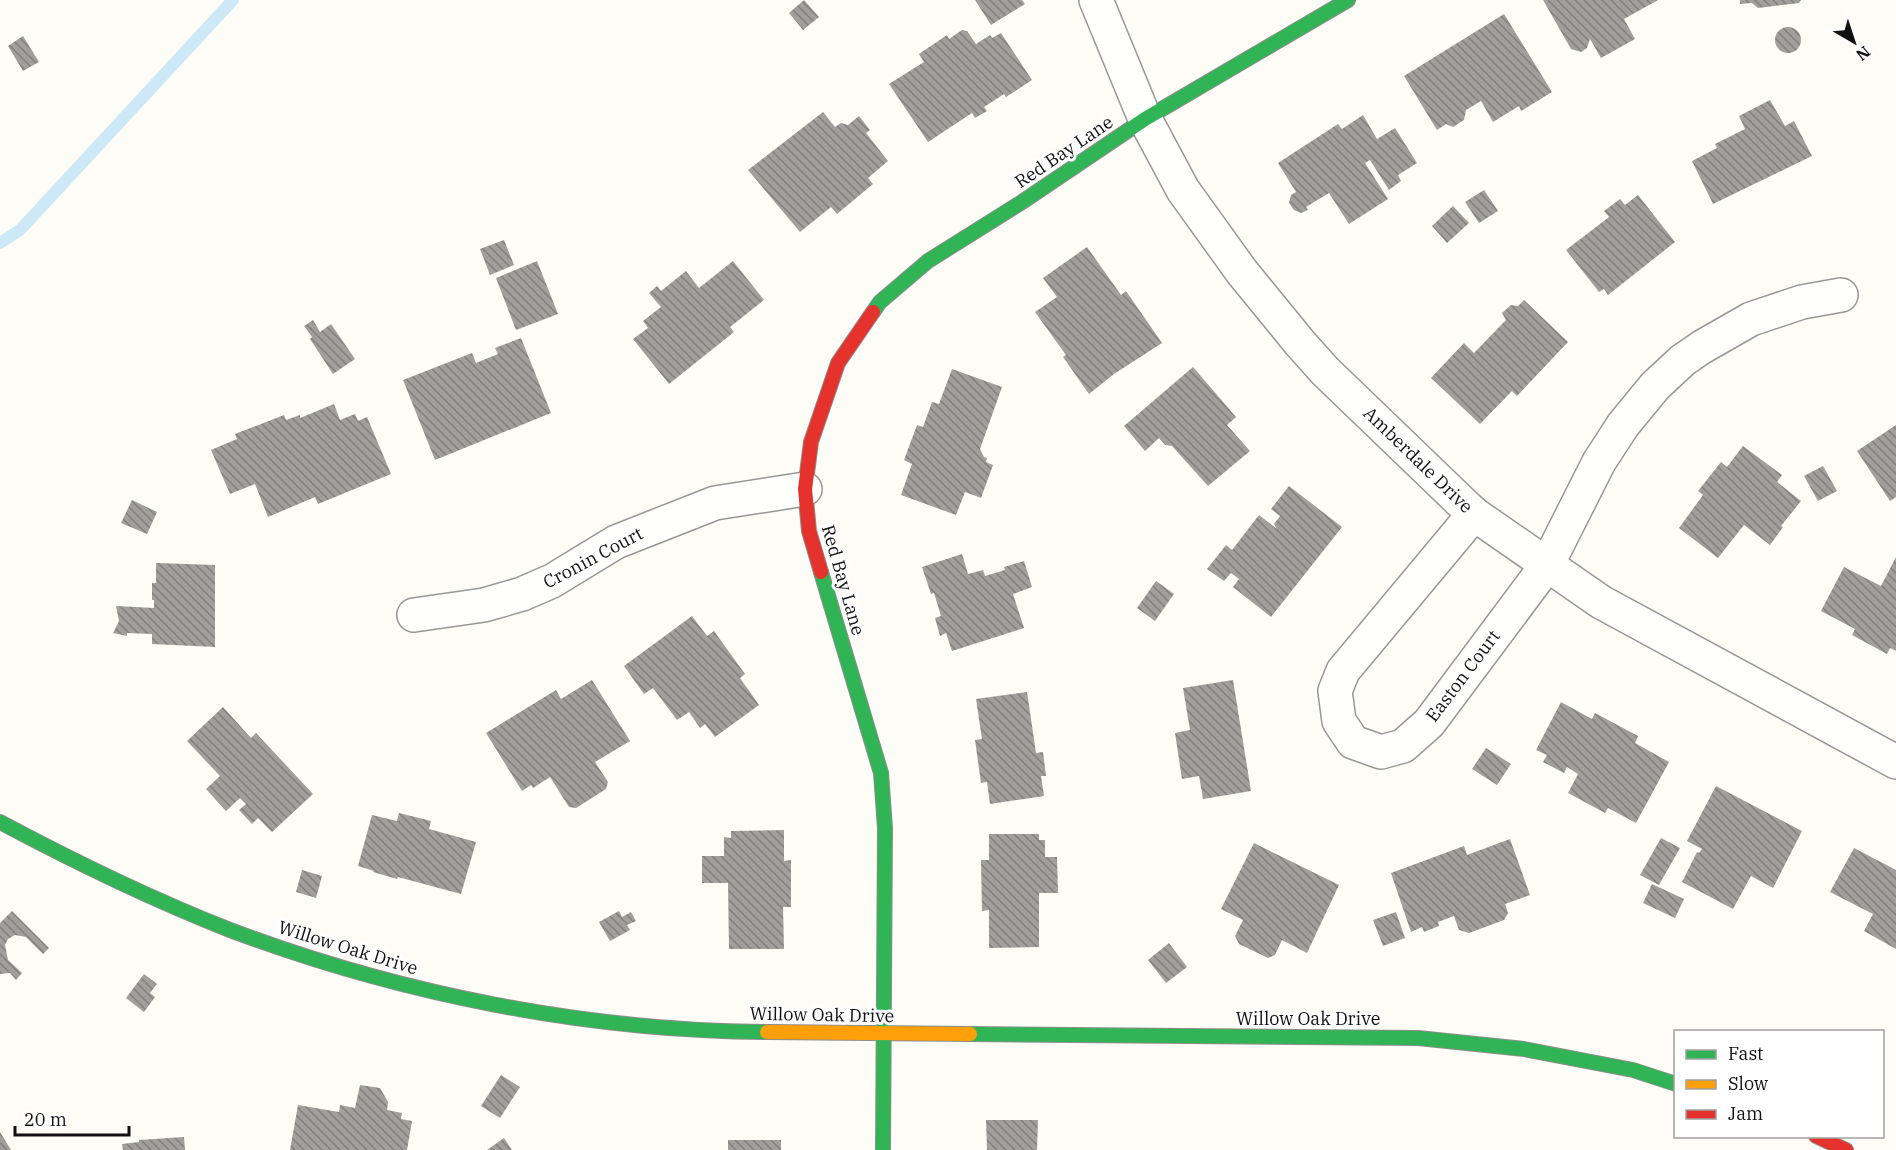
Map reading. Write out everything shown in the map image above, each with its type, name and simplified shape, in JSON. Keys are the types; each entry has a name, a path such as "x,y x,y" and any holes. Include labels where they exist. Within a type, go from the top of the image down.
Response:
{"street":[{"name":"Amberdale Drive","path":"1096,0 1145,119 1183,190 1242,272 1325,371 1474,514 1600,602 1896,762"},
{"name":"Red Bay Lane","path":"883,1150 885,828 881,773 809,531 806,489 811,442 838,363 880,302 928,261 1022,202 1145,119 1348,0"},
{"name":"Easton Court","path":"1474,514 1343,671 1335,691 1339,721 1353,742 1381,752 1403,746 1429,723 1547,566 1599,462 1623,425 1655,386 1683,360 1702,346 1751,319 1802,302 1841,295"},
{"name":"Cronin Court","path":"414,615 484,605 522,594 552,581 616,542 715,503 806,489"},
{"name":"Willow Oak Drive","path":"0,822 65,857 198,918 331,964 401,984 539,1012 680,1028 747,1032 1418,1038 1524,1049 1633,1070 1674,1083"},
{"path":"1818,1138 1846,1150"}],"building":[{"path":"804,0 819,17 803,30 789,13"},
{"path":"975,0 1022,0 1025,4 991,25"},
{"path":"1543,0 1658,0 1624,19 1635,39 1601,58 1590,39 1587,48 1581,52 1571,49"},
{"path":"1740,0 1801,0 1799,3 1758,8 1752,3 1740,4"},
{"path":"1504,14 1552,92 1521,111 1519,106 1493,122 1481,101 1466,110 1464,120 1453,127 1446,124 1437,130 1404,76"},
{"path":"1788,27 1797,31 1801,40 1797,49 1788,53 1779,49 1775,40 1779,31"},
{"path":"962,30 967,31 976,44 990,35 992,38 1001,33 1032,80 1006,97 1004,94 984,107 987,111 975,118 972,113 928,142 889,84 924,62 919,54 947,35 949,39"},
{"path":"23,36 39,62 23,71 8,46"},
{"path":"1770,100 1785,126 1794,121 1812,156 1713,204 1692,161 1717,148 1715,144 1745,129 1739,116"},
{"path":"823,112 835,127 841,123 848,125 859,116 870,130 866,133 888,161 868,178 873,184 837,214 831,207 800,232 748,170"},
{"path":"1363,115 1377,139 1395,128 1417,163 1398,175 1401,181 1389,190 1370,160 1365,163 1388,199 1349,224 1329,193 1306,207 1308,210 1301,213 1294,210 1289,203 1291,195 1296,192 1278,163 1338,124 1342,129"},
{"path":"1484,190 1498,211 1479,223 1465,202"},
{"path":"1638,195 1675,242 1608,295 1604,289 1599,292 1566,250 1609,217 1604,211 1620,199 1625,205"},
{"path":"1453,206 1469,223 1447,243 1432,226"},
{"path":"504,240 514,265 490,275 480,249"},
{"path":"1087,247 1121,295 1126,291 1162,343 1114,374 1089,394 1063,357 1066,355 1035,312 1057,297 1043,278"},
{"path":"537,261 558,314 516,330 496,278"},
{"path":"733,261 764,300 730,327 734,332 669,384 633,339 648,328 643,321 661,307 649,293 657,286 661,291 686,271 699,288"},
{"path":"1524,300 1568,342 1517,396 1512,391 1480,424 1431,378 1464,343 1474,353 1506,320 1502,313 1511,305 1518,306"},
{"path":"313,320 320,332 331,324 355,359 333,374 304,326"},
{"path":"521,338 551,413 435,460 403,380 472,353 476,363 498,354 495,348"},
{"path":"1193,367 1236,417 1227,425 1250,451 1208,486 1172,446 1165,445 1159,438 1145,451 1124,426"},
{"path":"952,369 1002,387 980,449 987,458 986,462 993,465 981,498 965,492 956,515 901,495 912,464 904,460 917,425 923,427 932,402 939,404"},
{"path":"334,404 340,420 355,414 358,421 367,417 391,474 318,504 315,497 268,517 255,484 230,494 211,450 237,439 235,434 284,415 286,420 300,415 300,418"},
{"path":"1896,425 1896,497 1890,501 1857,451"},
{"path":"1743,446 1782,475 1777,482 1801,501 1781,526 1783,527 1770,545 1744,525 1718,558 1679,528 1703,495 1698,491 1721,462 1727,467"},
{"path":"1823,466 1837,491 1818,501 1804,476"},
{"path":"1289,486 1342,527 1271,617 1233,587 1239,579 1231,573 1224,581 1207,569 1226,545 1232,550 1259,515 1277,529 1274,524 1280,516 1271,509"},
{"path":"132,500 157,512 147,534 121,523"},
{"path":"962,554 968,574 983,570 985,576 1024,561 1032,587 1013,594 1024,628 952,651 946,633 940,636 935,618 941,616 922,567"},
{"path":"1896,557 1896,651 1890,648 1887,654 1852,635 1855,629 1821,611 1844,567 1881,586"},
{"path":"156,563 215,565 215,647 152,644 152,634 127,633 127,636 113,633 119,621 116,606 154,608 152,583 156,583"},
{"path":"1156,581 1174,594 1155,621 1137,608"},
{"path":"692,616 707,636 714,631 745,674 740,678 759,705 715,737 705,724 700,728 689,712 677,720 653,688 644,694 624,666"},
{"path":"592,680 630,741 595,762 608,782 606,789 576,808 569,807 550,777 533,788 531,785 522,791 486,733 556,690 561,699"},
{"path":"1233,680 1251,791 1203,799 1199,776 1182,779 1175,733 1190,730 1183,688"},
{"path":"1027,692 1036,753 1043,752 1046,776 1041,776 1044,796 990,804 987,782 981,783 975,740 982,739 976,699"},
{"path":"1561,702 1592,719 1595,713 1638,736 1635,743 1669,762 1636,823 1608,808 1605,813 1568,793 1578,774 1567,767 1564,773 1543,762 1547,755 1536,750"},
{"path":"223,707 251,738 256,733 313,794 272,832 258,818 252,824 239,810 246,804 240,798 226,811 206,789 220,776 187,741"},
{"path":"1486,748 1511,764 1497,785 1472,769"},
{"path":"1716,786 1802,831 1773,888 1751,876 1733,909 1682,882 1697,852 1699,853 1702,849 1687,841"},
{"path":"399,813 431,821 429,829 476,842 461,894 398,877 397,879 358,866 372,815 397,821"},
{"path":"784,830 784,861 791,860 791,907 783,907 784,949 729,949 728,883 702,883 702,856 724,856 724,837 731,838 731,831"},
{"path":"989,834 1039,834 1039,840 1045,840 1045,857 1057,857 1058,893 1039,893 1039,947 989,948 989,910 982,911 981,860 989,860"},
{"path":"1661,838 1680,848 1659,885 1640,875"},
{"path":"1510,839 1530,895 1505,904 1508,913 1504,920 1469,933 1459,930 1454,916 1438,922 1439,926 1424,932 1422,927 1411,932 1391,873 1464,846 1467,855"},
{"path":"1254,843 1339,885 1307,953 1282,940 1275,955 1268,958 1239,944 1235,936 1243,920 1221,909"},
{"path":"1854,848 1896,870 1896,949 1864,931 1873,914 1830,892"},
{"path":"302,870 322,876 316,898 296,892"},
{"path":"1652,884 1684,899 1675,918 1643,903"},
{"path":"12,911 49,948 43,954 26,937 15,935 8,939 5,945 8,960 22,973 16,980 10,973 0,974 0,923"},
{"path":"619,911 622,917 631,912 636,921 627,925 630,930 610,941 599,922"},
{"path":"1396,912 1405,938 1383,946 1373,920"},
{"path":"1169,943 1187,967 1166,983 1148,960"},
{"path":"144,974 157,984 150,993 155,997 144,1012 126,998"},
{"path":"501,1075 520,1087 500,1118 481,1106"},
{"path":"360,1085 380,1088 388,1102 387,1110 402,1113 401,1119 412,1121 407,1150 290,1150 298,1105 339,1112 340,1105 355,1108"},
{"path":"986,1120 1038,1120 1037,1150 987,1150"},
{"path":"0,1132 11,1150 0,1150"},
{"path":"184,1137 185,1150 123,1150 122,1144 139,1142 139,1140"},
{"path":"504,1138 512,1150 487,1150"},
{"path":"728,1140 781,1140 781,1150 728,1150"}],"waterway":[{"path":"0,243 20,230 233,0"}],"traffic: fast":[{"path":"873,312 880,302 928,261 1022,202 1145,119 1348,0"},
{"path":"821,572 881,773 885,828 883,1150"},
{"path":"0,822 171,906 294,953 360,973 494,1005 562,1016 631,1025 767,1032"},
{"path":"970,1034 1418,1038 1524,1049 1633,1070 1674,1083"}],"traffic: slow":[{"path":"767,1032 970,1034"}],"traffic: jam":[{"path":"821,572 809,531 805,489 811,442 838,363 873,312"},
{"path":"1820,1138 1846,1150"}]}
